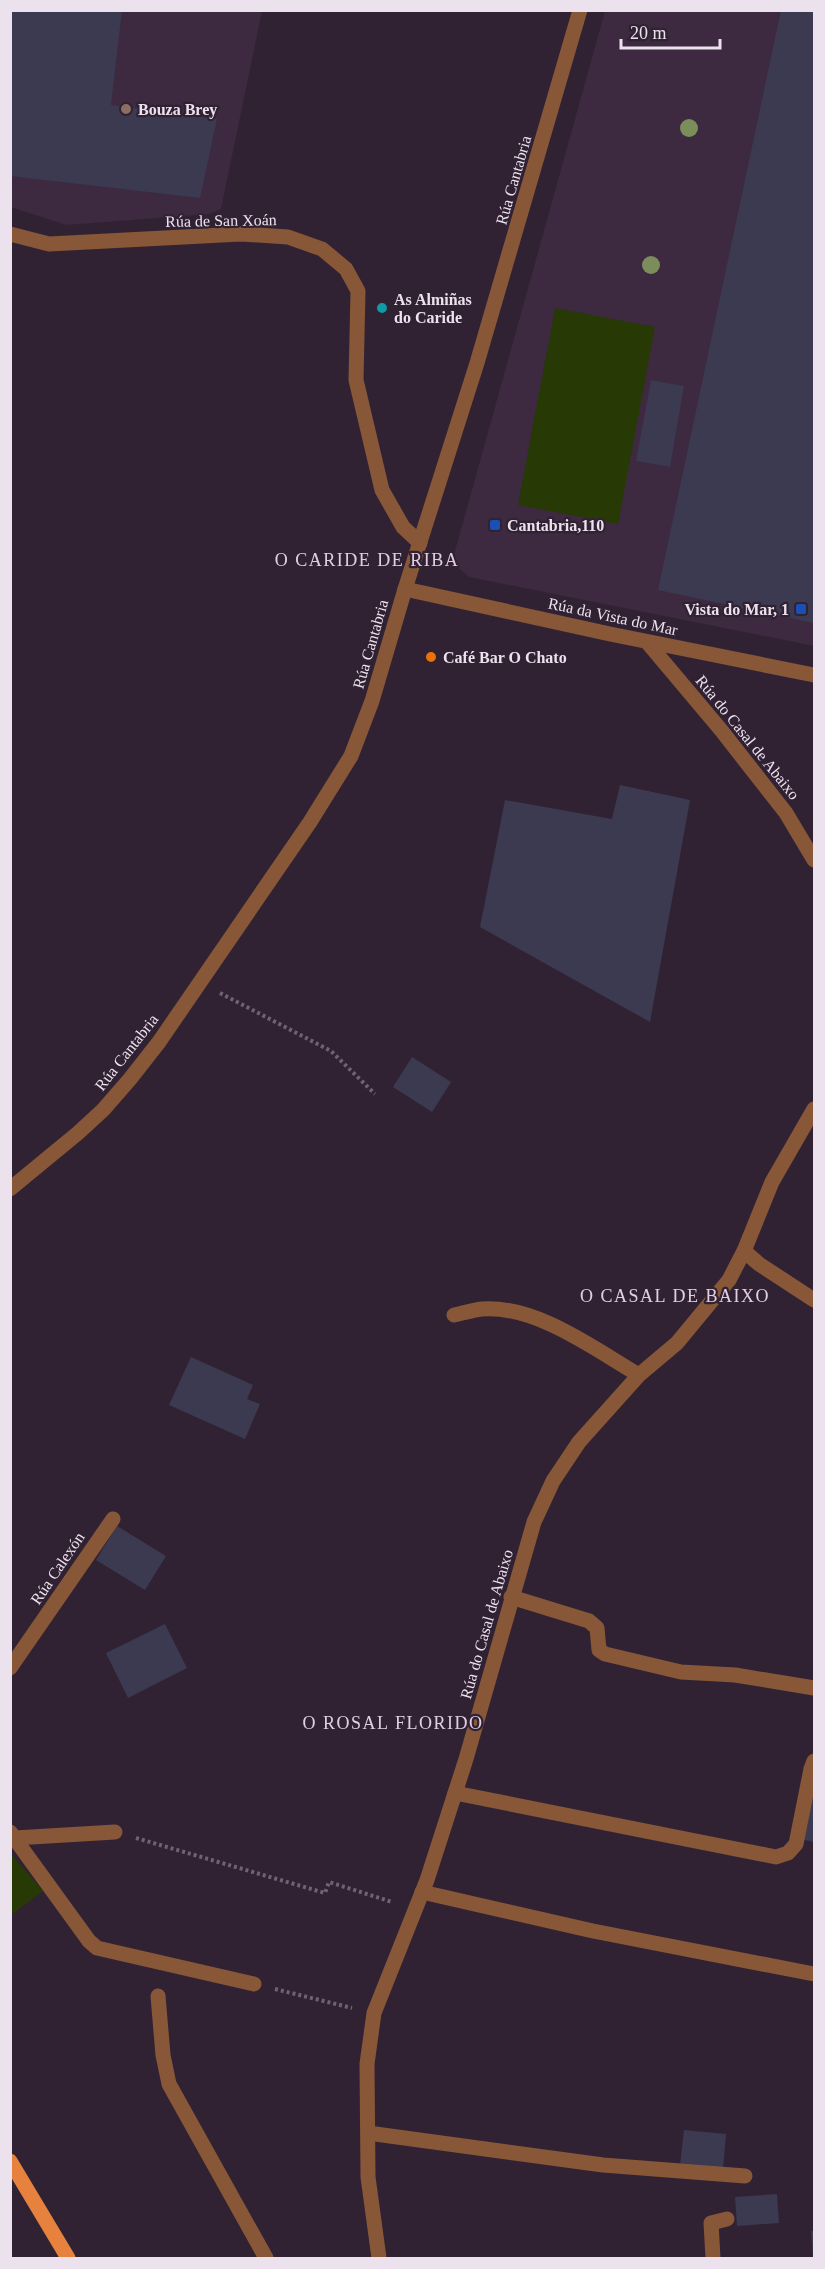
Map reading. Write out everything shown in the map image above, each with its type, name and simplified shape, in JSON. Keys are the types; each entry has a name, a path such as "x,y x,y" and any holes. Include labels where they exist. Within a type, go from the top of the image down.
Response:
{"main road":[{"path":"10,2161 68,2259"}],"street":[{"name":"Rúa Cantabria","path":"10,1189 78,1133 103,1110 130,1079 159,1042 310,822 351,756 372,701 520,220 579,10"},
{"name":"Rúa de San Xoán","path":"10,234 49,244 242,234 288,237 322,249 346,269 358,291 356,380 382,490 403,527 420,543"},
{"name":"Rúa da Vista do Mar","path":"405,589 647,642 814,675"},
{"name":"Rúa do Casal de Abaixo","path":"647,642 721,730 786,813 814,860"},
{"name":"Rúa do Casal de Abaixo","path":"379,2259 368,2178 367,2064 374,2013 422,1892 455,1793 534,1522 553,1481 579,1442 639,1375 677,1343 729,1280 744,1251 772,1182 814,1109"},
{"path":"744,1251 759,1264 814,1300"},
{"path":"454,1315 481,1309 513,1311 540,1318 639,1375"},
{"name":"Rúa Calexón","path":"10,1668 112,1519"},
{"path":"512,1597 589,1621 597,1628 598,1650 605,1654 681,1672 735,1675 814,1688"},
{"path":"455,1793 776,1857 788,1853 796,1844 814,1761"},
{"path":"13,1835 115,1832"},
{"path":"13,1835 97,1948 254,1984"},
{"path":"422,1892 593,1931 814,1974"},
{"path":"158,1996 163,2055 169,2084 266,2259"},
{"path":"368,2133 603,2165 745,2176"},
{"path":"713,2259 711,2223 727,2219"}],"path":[{"path":"214,990 330,1051 375,1094"},
{"path":"115,1832 325,1893 329,1882 415,1909"},
{"path":"254,1984 374,2013"}],"shaded area":[{"name":"Bouza Brey","path":"10,11 262,11 221,209 209,214 66,225 11,207"},
{"path":"605,11 814,11 814,646 469,577 452,562"}],"green space":[{"path":"555,308 655,327 618,524 518,505"},
{"path":"11,1854 43,1891 10,1915"}],"building":[{"path":"10,10 122,10 111,105 217,119 200,198 10,176"},
{"path":"781,10 814,10 814,623 658,590"},
{"path":"651,380 684,386 670,467 636,461"},
{"path":"620,785 690,800 650,1022 480,927 505,800 612,819"},
{"path":"412,1057 451,1082 432,1112 393,1087"},
{"path":"191,1357 253,1385 247,1399 260,1404 245,1439 169,1405"},
{"path":"117,1526 166,1556 145,1590 96,1560"},
{"path":"165,1624 187,1668 128,1698 106,1653"},
{"path":"814,1794 814,1842 804,1840"},
{"path":"684,2130 726,2134 723,2169 680,2165"},
{"path":"777,2194 779,2223 737,2226 735,2197"},
{"path":"811,2231 814,2231 814,2258 813,2258"}],"place":[{"name":"Bouza Brey","path":"126,109"},
{"name":"As Almiñas do Caride","path":"382,308"},
{"name":"Cantabria,110","path":"495,525"},
{"name":"Vista do Mar, 1","path":"801,609"},
{"name":"Café Bar O Chato","path":"431,657"}],"district":[{"name":"O CARIDE DE RIBA","path":"367,560"},
{"name":"O CASAL DE BAIXO","path":"675,1296"},
{"name":"O ROSAL FLORIDO","path":"393,1723"}]}
